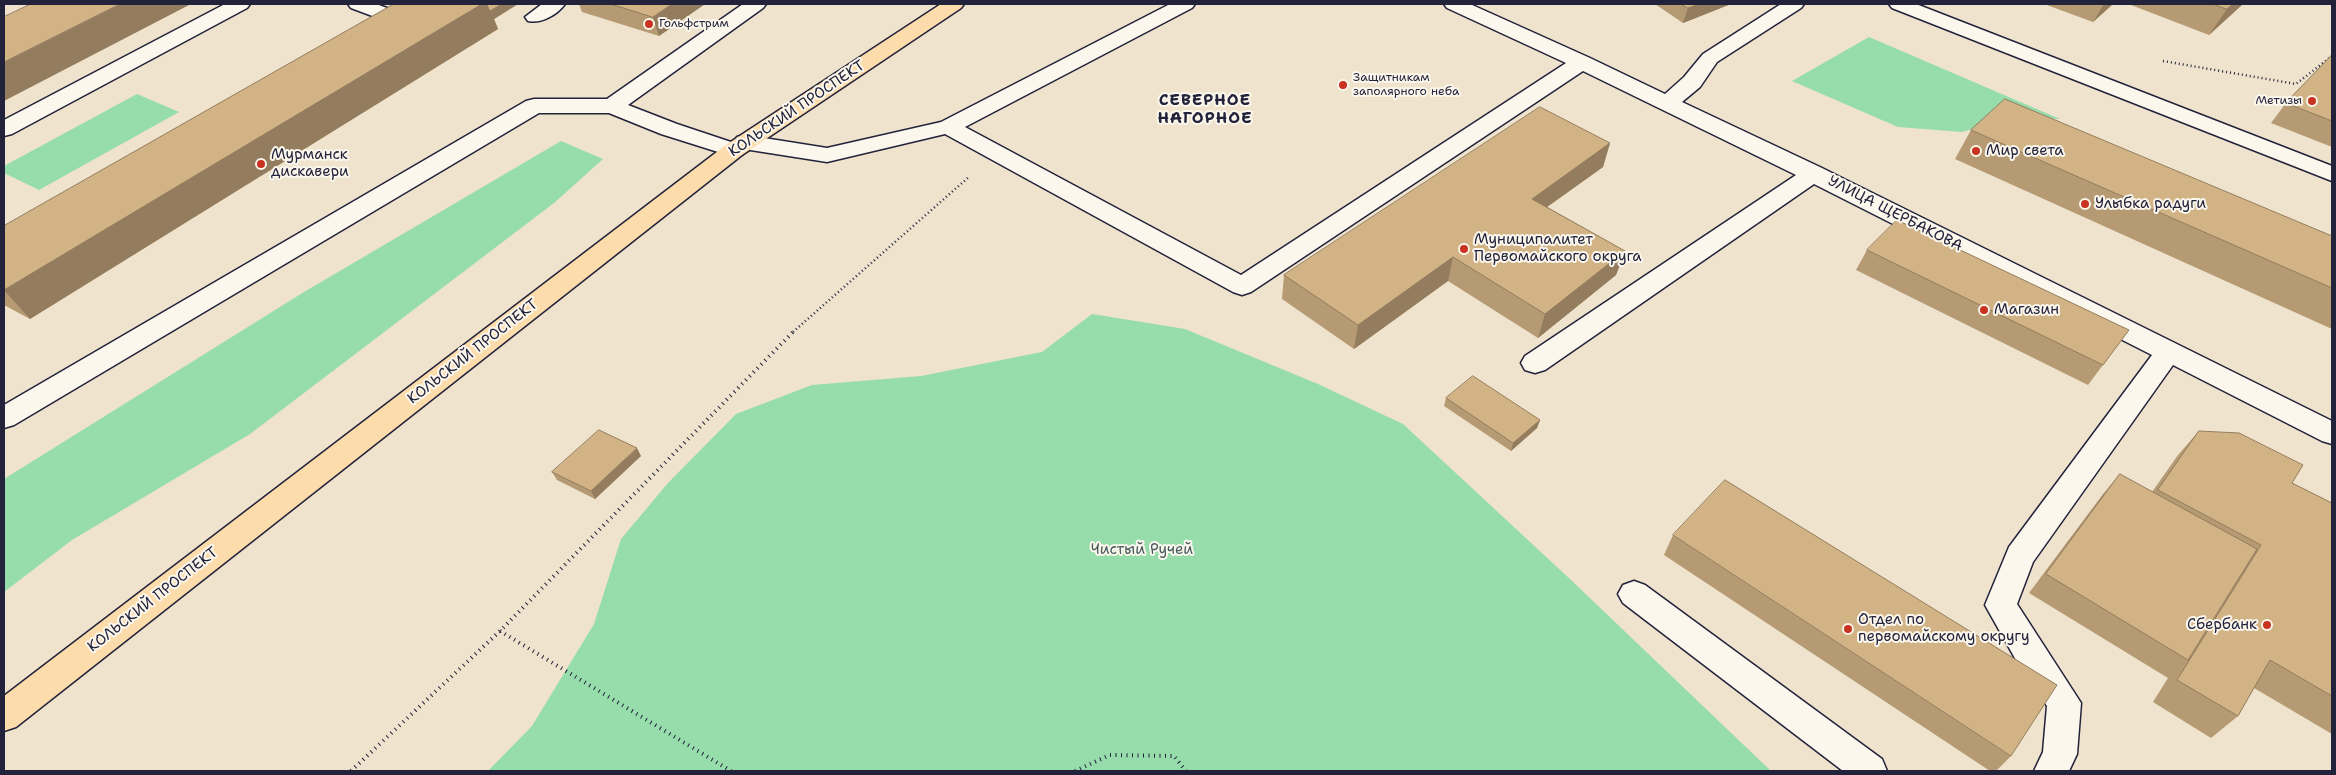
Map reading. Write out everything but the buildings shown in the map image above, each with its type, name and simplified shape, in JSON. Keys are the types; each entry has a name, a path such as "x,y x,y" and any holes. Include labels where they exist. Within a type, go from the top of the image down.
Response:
{"main road":[{"name":"КОЛЬСКИЙ ПРОСПЕКТ","path":"4,716 740,146 954,4"}],"street":[{"path":"4,130 240,4"},
{"path":"358,4 399,19 364,39"},
{"path":"535,17 555,4"},
{"path":"612,106 756,4"},
{"path":"4,418 534,106 612,106 670,129 740,146 827,155 948,127 1185,4"},
{"name":"УЛИЦА ЩЕРБАКОВА","path":"1454,4 1583,62 1814,173 2332,434"},
{"path":"1668,103 1692,82 1710,58 1794,4"},
{"path":"1899,4 2332,174"},
{"path":"948,127 1242,286 1583,62"},
{"path":"1535,363 1814,173"},
{"path":"2051,771 2060,754 2064,703 2033,659 2001,606 2020,556 2168,352"},
{"path":"1634,594 1870,771"}],"path":[{"path":"2163,61 2296,84 2332,56"},
{"path":"351,771 500,631 782,342 996,153"},
{"path":"500,631 731,771"},
{"path":"1075,771 1110,755 1174,756 1186,771"}],"green space":[{"path":"1869,37 2060,119 2012,118 1962,132 1898,127 1792,81"},
{"path":"137,94 179,112 39,190 4,173 4,166"},
{"path":"561,141 603,159 554,203 250,434 72,540 4,592 4,479 304,292"},
{"name":"Чистый Ручей","path":"1092,314 1185,329 1318,384 1403,424 1571,580 1771,771 488,771 532,726 594,624 621,539 668,483 736,414 812,385 921,376 1042,352"}],"place":[{"name":"Гольфстрим","path":"649,24"},
{"name":"Защитникам заполярного неба","path":"1343,85"},
{"name":"Метизы","path":"2312,101"},
{"name":"Мир света","path":"1976,151"},
{"name":"Мурманск дискавери","path":"261,164"},
{"name":"Улыбка радуги","path":"2085,204"},
{"name":"Муниципалитет Первомайского округа","path":"1464,249"},
{"name":"Магазин","path":"1984,310"},
{"name":"Сбербанк","path":"2267,625"},
{"name":"Отдел по первомайскому округу","path":"1848,629"}],"district":[{"name":"СЕВЕРНОЕ НАГОРНОЕ","path":"1205,110"}]}
